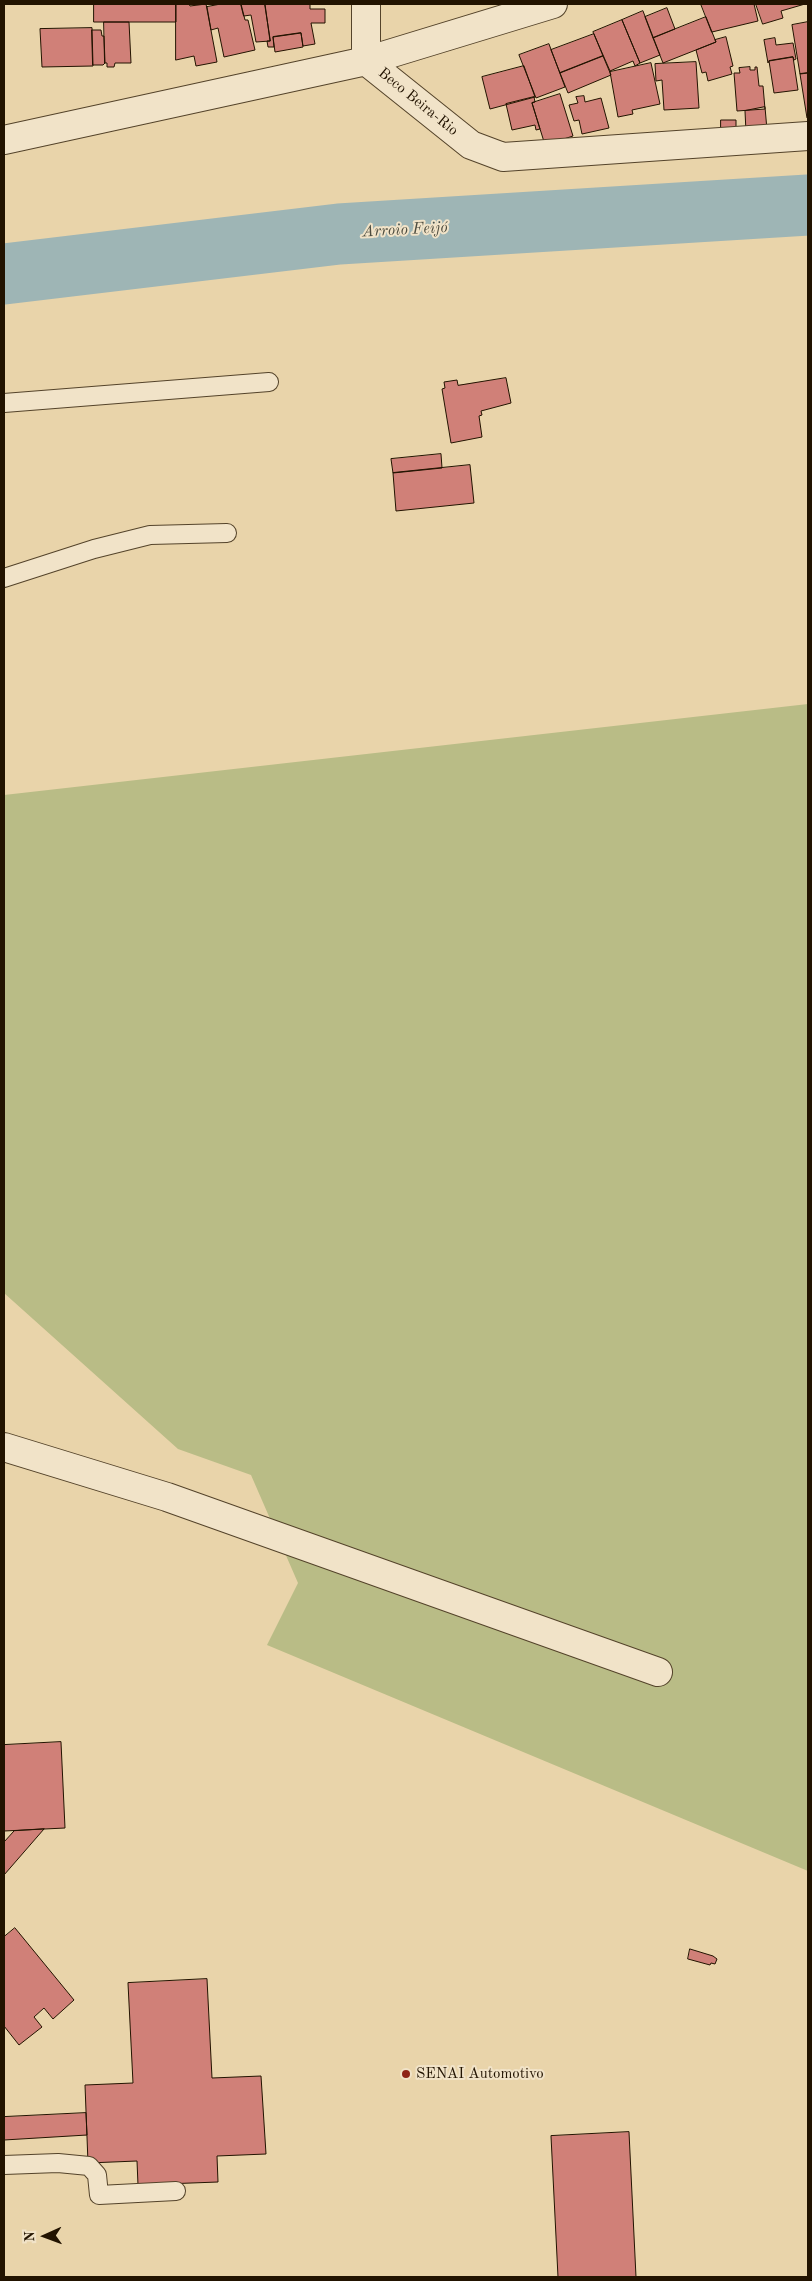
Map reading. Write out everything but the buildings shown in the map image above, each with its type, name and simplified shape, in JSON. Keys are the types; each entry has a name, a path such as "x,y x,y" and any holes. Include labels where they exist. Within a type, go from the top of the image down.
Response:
{"street":[{"path":"366,4 366,61 553,4"},
{"name":"Beco Beira-Rio","path":"4,140 366,61 471,144 503,157 808,136"},
{"path":"4,1448 167,1497 658,1672"}],"lane":[{"path":"4,403 269,382"},
{"path":"4,578 94,549 150,535 227,533"},
{"path":"4,2165 58,2163 88,2166 97,2175 98,2194 176,2191"}],"green space":[{"path":"808,704 808,1871 267,1645 298,1583 251,1475 178,1449 4,1293 4,795"}],"waterway":[{"name":"Arroio Feijó","path":"4,274 339,234 808,205"}],"place":[{"name":"SENAI Automotivo","path":"406,2074"}]}
